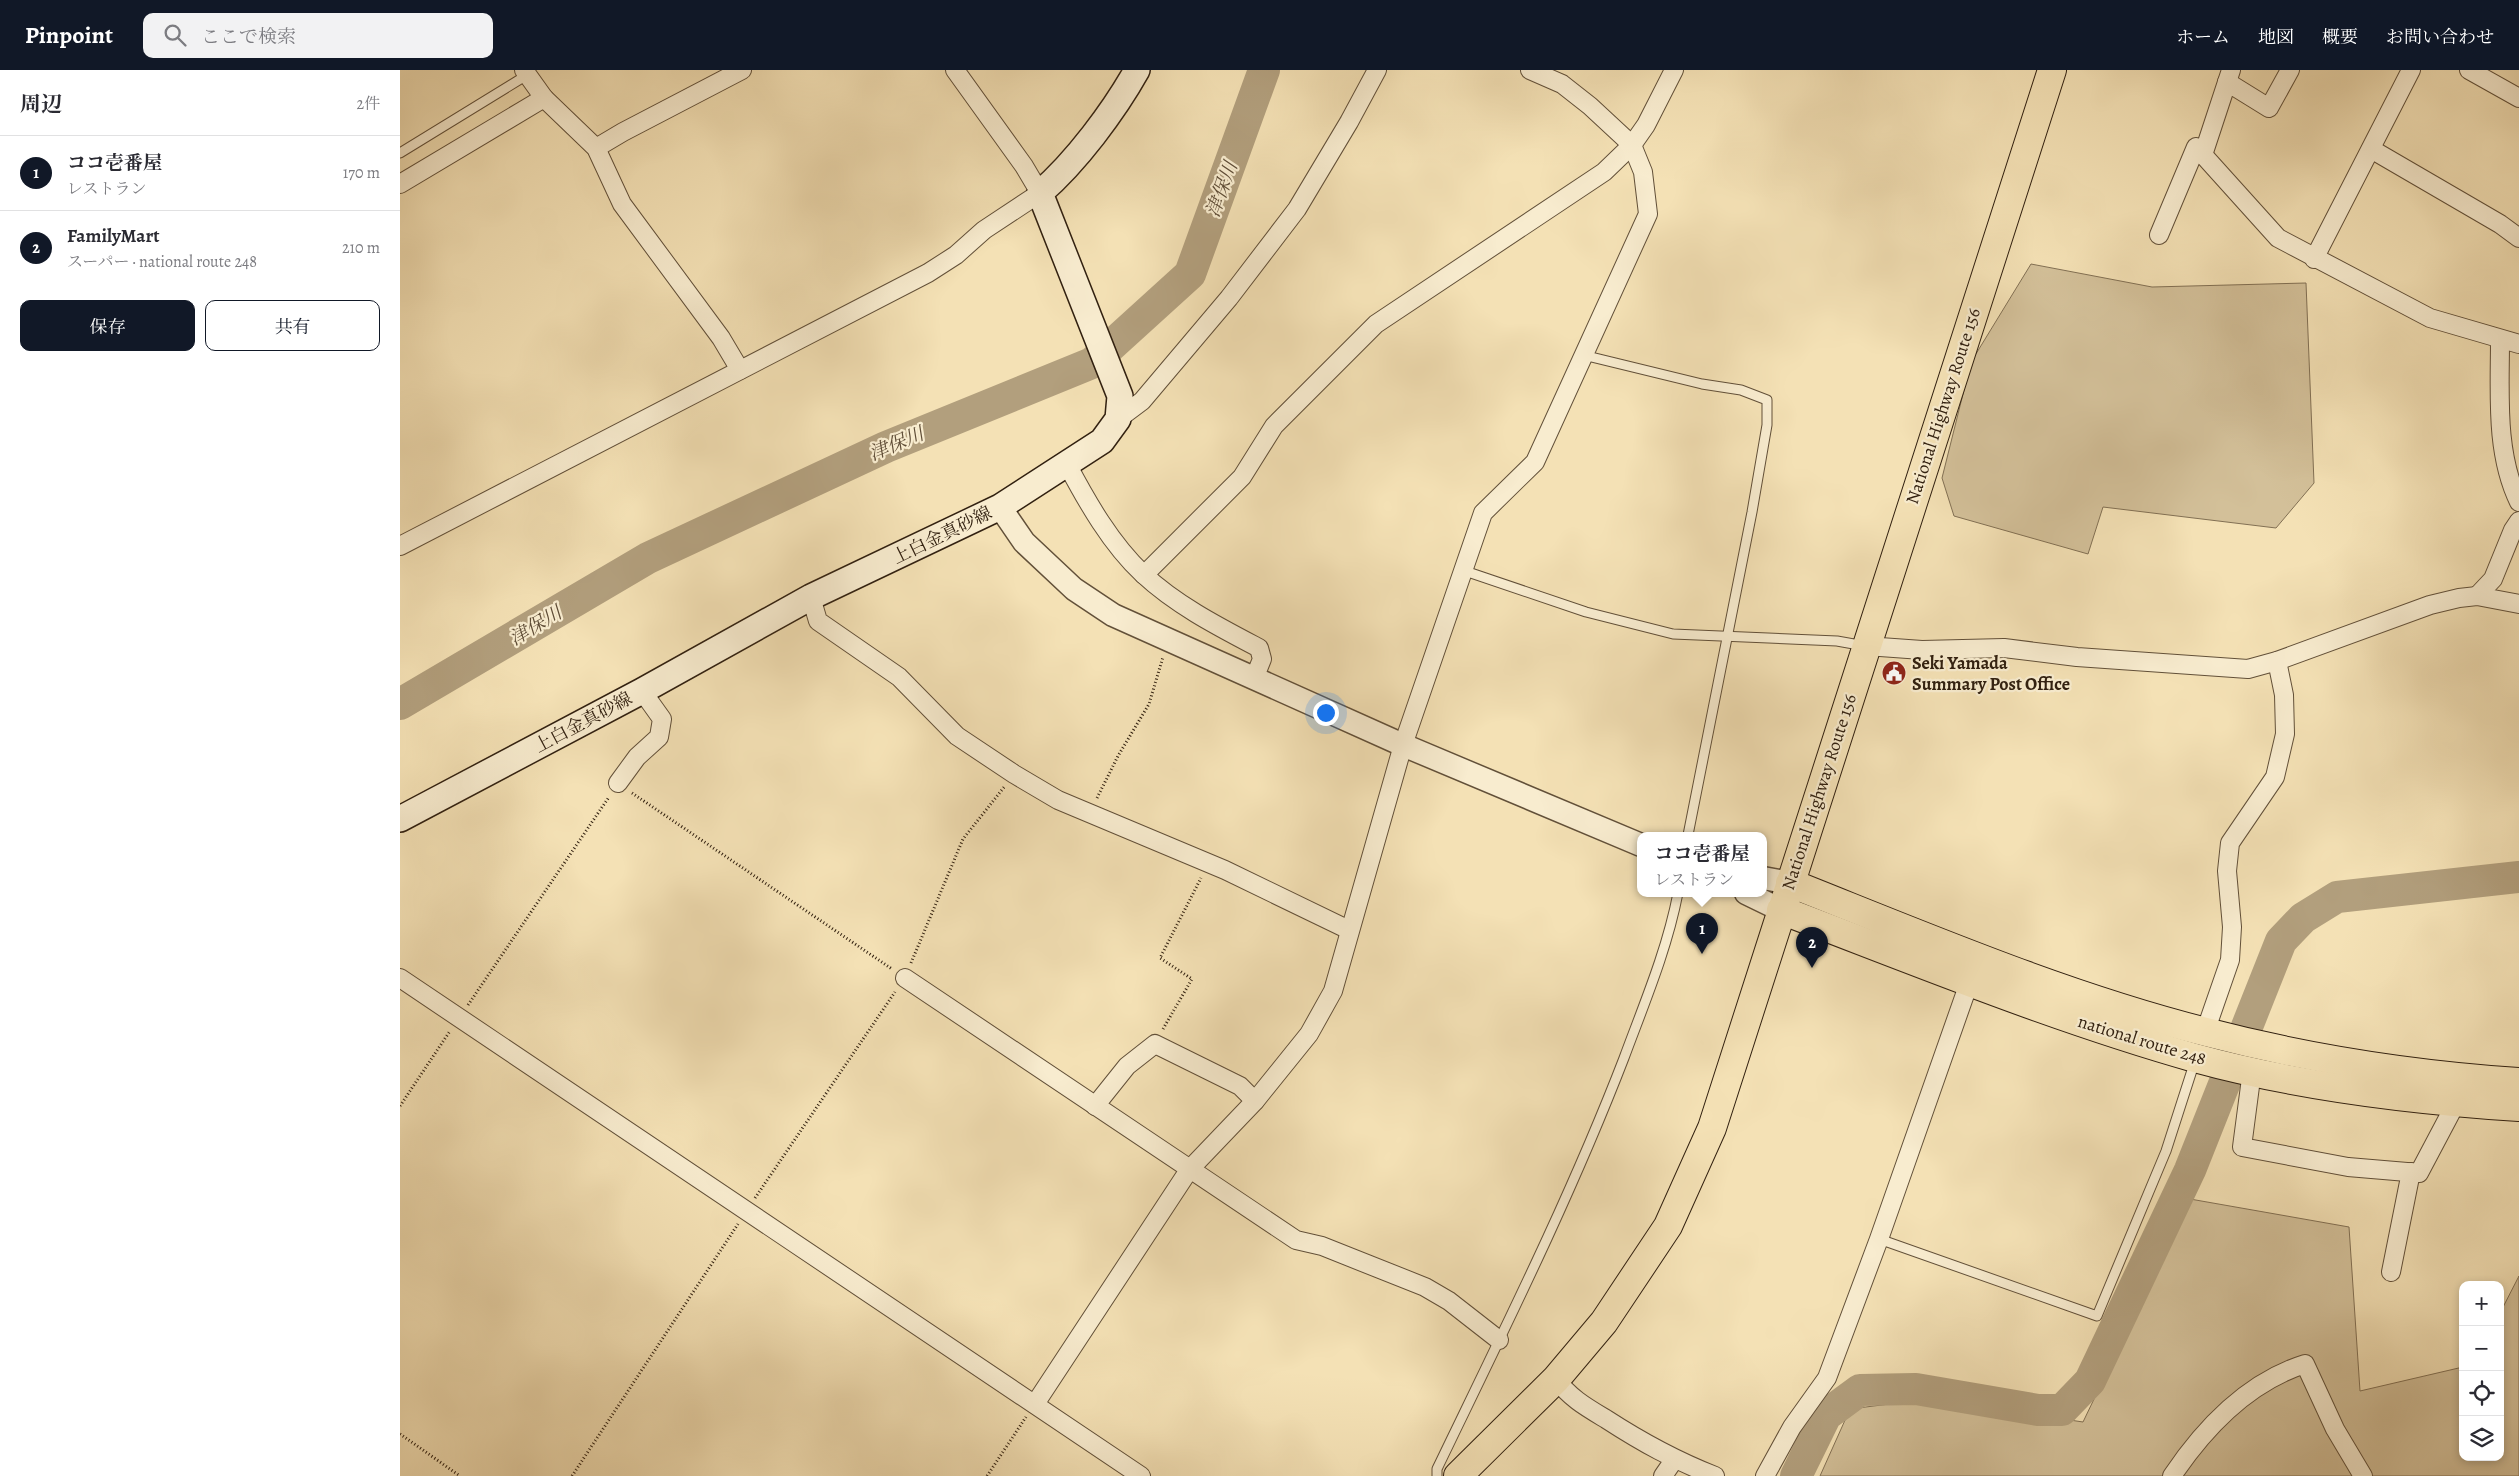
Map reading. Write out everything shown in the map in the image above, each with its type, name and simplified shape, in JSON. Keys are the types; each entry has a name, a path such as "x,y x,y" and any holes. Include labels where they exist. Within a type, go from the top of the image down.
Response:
{"highway":[{"name":"National Highway Route 156","path":"1458,1476 1556,1379 1604,1322 1668,1226 1712,1128 2052,70"},
{"name":"national route 248","path":"1790,883 1978,958 2091,997 2205,1032 2292,1053 2383,1068 2519,1082"},
{"name":"national route 248","path":"1781,910 1969,983 2196,1058 2252,1071 2377,1094 2456,1103 2519,1107"}],"main road":[{"path":"1119,408 1042,198 1053,182 1087,143 1137,70"},
{"name":"上白金真砂線","path":"400,819 642,691 810,597 1000,507 1102,441 1119,408"}],"street":[{"path":"596,148 622,132 742,70"},
{"path":"400,546 928,273 956,255 984,230 1042,198 1024,166 955,70"},
{"path":"1119,408 1148,393 1229,298 1297,209 1349,122 1377,70"},
{"path":"1035,1404 1189,1170 1255,1100 1309,1034 1333,991 1403,746 1483,513 1535,462 1648,214 1643,172 1632,145 1590,106 1562,84 1530,70"},
{"path":"1144,575 1242,477 1274,426 1376,324 1604,172 1632,145 1646,125 1674,70"},
{"path":"2204,155 2229,76 2269,108 2290,70"},
{"path":"2314,259 2411,70"},
{"path":"2470,70 2519,98"},
{"path":"526,72 544,98 596,148 622,204 721,338 740,370"},
{"path":"400,184 544,98"},
{"path":"2159,235 2196,147 2278,238 2314,259 2430,318 2519,344"},
{"path":"2370,149 2500,224 2519,238"},
{"path":"2500,340 2501,420 2508,480 2519,502"},
{"path":"1067,464 1108,531 1144,575 1180,603 1259,648 1262,659 1254,679"},
{"path":"1000,507 1024,542 1074,589 1113,615 1403,746 1637,843"},
{"path":"2477,596 2493,579 2513,530 2519,521"},
{"path":"1866,646 1922,650 2004,648 2077,657 2248,669 2277,661 2430,605 2459,598 2477,596 2519,604"},
{"path":"810,597 818,621 899,677 957,736 1014,774 1058,800 1208,864 1349,930"},
{"path":"2205,1032 2230,960 2232,927 2227,871 2230,843 2275,777 2285,734 2284,695 2277,661"},
{"path":"618,783 637,757 660,736 662,719 642,691"},
{"path":"1767,879 1790,883"},
{"path":"1754,897 1781,910"},
{"path":"400,978 1141,1476"},
{"path":"905,978 1296,1240 1322,1246 1425,1287 1449,1301 1499,1340"},
{"path":"1765,1476 1792,1427 1827,1378 1879,1239 1969,983"},
{"path":"1095,1106 1127,1066 1154,1044 1240,1086 1255,1100"},
{"path":"2252,1071 2242,1147 2348,1166 2419,1173 2456,1103"},
{"path":"2391,1272 2411,1172"},
{"path":"2172,1476 2214,1421 2253,1389 2285,1370 2305,1364 2335,1429 2363,1476"},
{"path":"1556,1379 1566,1394 1674,1460 1715,1476"},
{"path":"1663,1476 1674,1460"}],"lane":[{"path":"400,153 526,72"},
{"path":"1583,355 1702,384 1740,390 1767,400 1767,425 1752,512 1725,638 1689,832"},
{"path":"1462,570 1586,612 1673,634 1725,638 1837,641 1866,646"},
{"path":"1437,1476 1437,1469 1598,1126 1650,989 1674,916 1677,897"},
{"path":"1879,1239 2097,1316 2166,1151 2196,1058"}],"path":[{"path":"1090,814 1118,756 1149,704 1168,640"},
{"path":"572,1476 746,1211 905,978 963,839 1014,774"},
{"path":"400,1106 618,783 905,978"},
{"path":"1154,1044 1192,980 1160,958 1208,864"},
{"path":"987,1476 1035,1404"},
{"path":"400,1434 460,1476"}],"shaded area":[{"path":"2031,264 2152,287 2306,283 2314,483 2276,528 2103,507 2088,554 1954,516 1942,478 1971,362"},
{"path":"2190,1199 2349,1227 2360,1391 2459,1368 2459,1461 2504,1461 2504,1305 2519,1276 2519,1476 1820,1476 1850,1409 1929,1399 2083,1422"}],"waterway":[{"name":"津保川","path":"400,704 648,558 886,447 1092,363 1190,274 1264,70"},
{"path":"1796,1476 1826,1415 1860,1390 1916,1389 2038,1410 2062,1410 2090,1381 2190,1170 2281,941 2303,918 2337,897 2519,877"}],"place":[{"name":"Seki Yamada Summary Post Office","path":"1894,673"},
{"name":"ココ壱番屋","path":"1702,954"},
{"name":"FamilyMart","path":"1812,968"}]}
